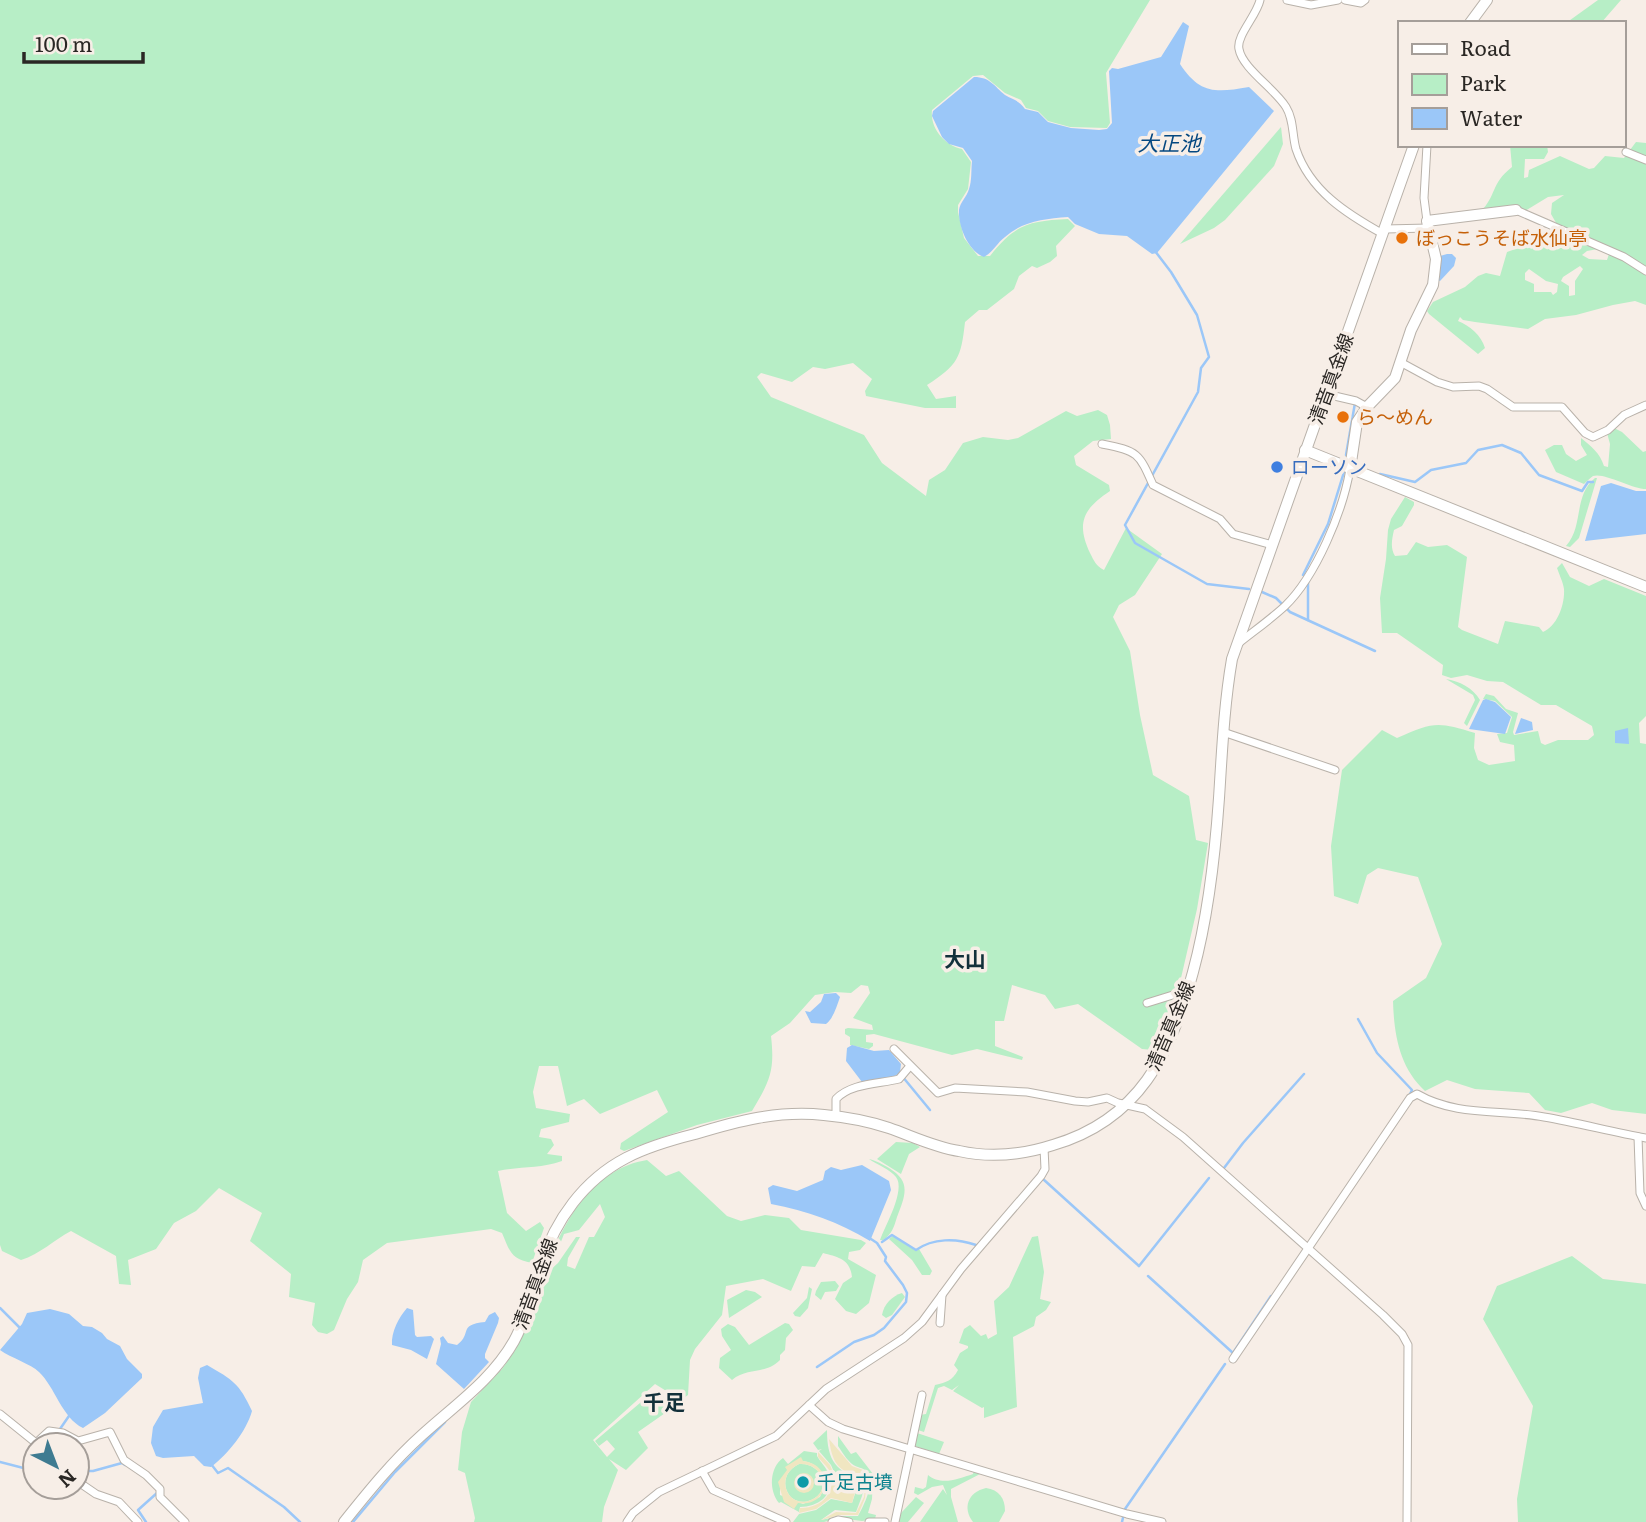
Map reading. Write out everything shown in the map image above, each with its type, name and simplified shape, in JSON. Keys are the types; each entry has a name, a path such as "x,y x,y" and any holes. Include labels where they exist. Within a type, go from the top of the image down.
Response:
{"main road":[{"path":"1471,21 1482,3"},
{"name":"清音真金線","path":"344,1522 393,1464 475,1389 502,1359 523,1321 553,1232 573,1203 596,1179 626,1158 645,1149 740,1121 794,1114 866,1121 941,1147 975,1154 1010,1154 1044,1148 1091,1131 1128,1104 1144,1084 1162,1054 1186,993 1198,949 1213,858 1228,684 1237,645 1413,147"},
{"path":"1350,469 1354,429 1367,407 1395,378 1408,338 1434,279 1435,252 1428,225 1516,210"},
{"path":"1306,450 1646,587"}],"street":[{"path":"1260,0 1238,47 1243,59 1287,108 1296,150 1319,190 1335,204 1384,232 1428,225 1424,198 1427,147"},
{"path":"1287,0 1311,5 1338,0"},
{"path":"1345,0 1361,3 1365,0"},
{"path":"1626,152 1646,160"},
{"path":"1516,210 1624,257 1646,271"},
{"path":"1402,363 1437,382 1453,387 1479,386 1487,389 1513,407 1562,407 1585,433 1594,437 1608,430 1624,415 1646,405"},
{"path":"1326,394 1356,401 1367,407"},
{"path":"1102,444 1127,449 1143,461 1153,485 1220,519 1233,534 1272,545"},
{"path":"1237,645 1284,606 1307,576 1329,536 1346,489 1350,469"},
{"path":"1223,732 1335,771"},
{"path":"1147,1003 1176,993 1186,993"},
{"path":"894,1049 938,1093 955,1088 972,1088 1027,1092 1088,1102 1107,1098 1145,1109 1183,1137 1383,1315 1406,1339 1408,1345 1407,1522"},
{"path":"836,1116 835,1100 839,1095 903,1076 911,1066"},
{"path":"1233,1359 1307,1246 1410,1098 1417,1094 1443,1106 1466,1111 1544,1117 1642,1138 1640,1193 1646,1206"},
{"path":"627,1522 633,1513 659,1492 776,1436 838,1381 904,1338 922,1322 961,1269 1041,1176 1045,1169 1044,1148"},
{"path":"940,1323 942,1295"},
{"path":"895,1522 922,1395"},
{"path":"809,1405 837,1427 1162,1522"},
{"path":"0,1414 21,1432"},
{"path":"91,1437 110,1432 124,1461 155,1483 160,1489 160,1497 185,1522"},
{"path":"702,1471 713,1490 786,1522"},
{"path":"91,1491 118,1502 138,1522"},
{"path":"832,1522 849,1522"},
{"path":"869,1522 885,1522"}],"green space":[{"path":"0,0 1150,0 1106,73 1110,123 1107,128 1070,127 1048,121 1038,111 1026,108 1021,100 1005,93 983,75 973,76 932,110 936,130 950,144 962,149 971,162 968,189 958,205 958,212 964,238 978,256 990,256 1007,237 1033,223 1068,219 1075,226 1056,246 1057,256 1037,268 1032,266 1019,276 1014,289 987,310 979,310 965,322 962,344 956,360 927,385 936,399 956,396 956,408 925,408 866,396 865,391 872,379 853,363 825,369 813,367 792,382 761,373 757,377 771,397 864,435 882,463 926,496 929,480 945,470 963,443 983,437 1008,440 1018,438 1066,411 1077,416 1098,410 1107,415 1111,439 1093,441 1074,456 1076,465 1109,485 1110,491 1088,511 1083,533 1093,558 1104,570 1126,528 1162,554 1135,595 1119,605 1113,617 1130,651 1153,775 1189,796 1196,840 1208,843 1197,909 1181,978 1153,1050 1142,1049 1078,1004 1055,1009 1045,995 1012,985 1004,1021 995,1021 995,1046 1023,1057 1022,1060 977,1049 952,1055 874,1034 866,1035 866,1042 873,1043 869,1049 850,1045 850,1037 845,1034 845,1029 873,1030 872,1025 853,1018 870,993 868,986 861,985 851,993 815,995 790,1023 771,1036 770,1075 752,1111 697,1125 624,1151 620,1149 621,1143 668,1112 657,1090 600,1114 584,1099 567,1106 558,1066 539,1066 533,1092 536,1108 570,1114 569,1122 541,1129 539,1137 551,1139 554,1145 547,1154 562,1156 562,1161 498,1171 507,1213 526,1231 540,1222 544,1228 532,1263 515,1257 502,1233 491,1229 387,1243 363,1260 358,1282 347,1299 334,1330 327,1334 318,1332 312,1325 315,1303 289,1297 291,1274 250,1241 262,1213 219,1188 196,1211 174,1223 156,1249 128,1260 131,1285 119,1284 116,1256 71,1231 21,1260 2,1251"},
{"path":"1598,0 1621,0 1603,21 1569,21"},
{"path":"1281,127 1283,144 1274,166 1225,220 1180,244"},
{"path":"1636,142 1646,143 1646,305 1635,301 1613,305 1576,315 1545,319 1528,329 1463,320 1460,317 1458,321 1474,332 1483,343 1485,348 1478,354 1429,314 1427,311 1433,302 1465,287 1478,276 1486,273 1500,276 1507,252 1555,235 1563,235 1551,214 1552,203 1564,195 1548,197 1525,211 1480,212 1500,179 1512,167 1510,147 1547,147 1544,159 1525,159 1524,178 1528,177 1529,170 1560,156 1589,169 1594,168 1605,156 1624,158","holes":["1598,249 1609,254 1607,260 1589,259 1582,255","1580,266 1583,269 1575,281 1575,295 1569,296 1569,286 1561,281","1529,269 1546,281 1558,284 1557,292 1553,295 1551,292 1534,292 1534,284 1525,280 1525,273"]},
{"path":"1614,428 1643,452 1646,451 1646,489 1598,475 1584,484 1556,472 1545,450 1554,445 1562,445 1566,454 1576,461 1587,455 1581,445 1581,438 1598,454 1604,466 1608,467 1610,444 1607,433"},
{"path":"1595,478 1579,538 1570,547 1566,546 1572,538 1584,493"},
{"path":"1405,497 1414,502 1414,505 1402,526 1394,530 1392,547 1395,556 1407,555 1416,542 1428,547 1447,545 1467,557 1458,627 1462,630 1498,644 1505,621 1539,627 1543,632 1548,629 1556,620 1563,602 1564,589 1557,568 1562,563 1570,577 1589,586 1604,579 1646,596 1646,716 1639,723 1640,743 1646,744 1646,1114 1612,1110 1592,1103 1561,1113 1545,1110 1529,1093 1475,1089 1447,1080 1425,1091 1416,1082 1404,1061 1395,1026 1393,1001 1426,978 1442,944 1418,877 1378,868 1367,875 1358,904 1334,896 1331,846 1342,770 1382,730 1397,738 1427,726 1452,726 1475,733 1474,748 1478,760 1489,765 1515,761 1514,745 1500,742 1497,734 1507,733 1512,717 1495,701 1483,699 1486,694 1494,696 1506,709 1518,713 1514,735 1538,731 1541,743 1545,745 1558,740 1588,740 1594,735 1592,726 1556,705 1541,705 1503,682 1467,675 1451,678 1442,675 1443,665 1397,633 1382,633 1380,598 1388,530 1391,519"},
{"path":"1446,679 1465,686 1480,700 1467,726 1464,723 1475,700 1473,695"},
{"path":"896,1142 913,1143 920,1147 909,1154 901,1174 877,1159"},
{"path":"869,1159 896,1173 904,1184 904,1196 895,1224 891,1233 883,1240 880,1240 897,1199 898,1183 891,1172"},
{"path":"647,1160 666,1176 679,1171 727,1216 741,1221 765,1215 789,1218 801,1230 866,1243 860,1250 849,1252 848,1259 876,1275 869,1303 856,1314 846,1311 835,1299 843,1283 852,1277 851,1271 842,1260 823,1253 815,1267 802,1266 791,1291 763,1279 726,1286 722,1315 695,1349 690,1360 688,1395 681,1400 655,1384 593,1440 607,1457 615,1449 607,1440 599,1446 595,1441 653,1392 661,1391 678,1404 638,1432 648,1448 626,1470 609,1459 618,1470 604,1507 602,1522 474,1522 465,1473 458,1470 462,1432 471,1402 502,1369 516,1349 547,1273 558,1263 576,1237 580,1237 568,1258 567,1266 575,1269 589,1237 594,1237 605,1217 600,1204 579,1230 564,1234 555,1257 548,1266 572,1214 597,1185 612,1173"},
{"path":"893,1236 916,1251 919,1249 932,1271 930,1275 922,1275 912,1260 889,1239"},
{"path":"1038,1236 1044,1272 1040,1299 1051,1302 1046,1310 1036,1317 1034,1326 1013,1337 1017,1407 984,1418 984,1407 953,1391 959,1385 952,1390 944,1386 938,1388 924,1432 918,1430 920,1415 926,1414 935,1385 954,1377 958,1370 954,1365 960,1353 968,1348 959,1343 964,1329 970,1325 981,1336 986,1334 988,1339 997,1334 994,1301 1009,1287 1032,1237"},
{"path":"1572,1256 1603,1279 1646,1284 1646,1522 1518,1522 1517,1499 1533,1406 1483,1319 1497,1286"},
{"path":"835,1281 839,1286 836,1291 825,1292 821,1300 815,1295 821,1282"},
{"path":"809,1287 812,1289 808,1308 800,1317 795,1316 793,1313 807,1298"},
{"path":"746,1290 762,1297 729,1318 727,1300"},
{"path":"902,1293 905,1297 892,1315 886,1318 882,1315 889,1301"},
{"path":"785,1323 793,1330 786,1338 785,1350 780,1355 780,1360 774,1365 732,1380 719,1368 720,1358 731,1350 722,1336 721,1329 728,1324 735,1327 749,1345"},
{"path":"827,1430 829,1450 835,1464 847,1474 865,1481 856,1512 835,1510 821,1520 841,1516 858,1516 869,1488 867,1472 846,1458 838,1446 838,1436 851,1454 856,1452 873,1474 872,1499 868,1513 876,1515 875,1519 862,1521 839,1518 824,1522 793,1522 799,1514 816,1510 831,1499 852,1503 858,1485 837,1479 831,1465 819,1451 822,1449 818,1450 813,1443"},
{"path":"917,1433 944,1442 939,1454 915,1446"},
{"path":"804,1451 817,1453 828,1472 830,1482 823,1499 813,1505 800,1507 799,1512 779,1503 773,1492 773,1473 783,1458 788,1464","holes":["803,1461 810,1463 822,1474 824,1485 820,1497 803,1504 780,1495 781,1483 788,1470"]},
{"path":"799,1464 819,1472 823,1484 818,1496 803,1502 790,1496 785,1483 791,1469"},
{"path":"974,1470 982,1473 951,1489 958,1522 920,1522 943,1489 947,1495 943,1485 932,1487 918,1495 914,1493 915,1487 926,1487 928,1475 938,1480 950,1481 973,1474"},
{"path":"986,1488 1000,1495 1005,1511 999,1522 973,1522 968,1511 969,1501 975,1493"},
{"path":"916,1497 924,1503 908,1522 899,1522 901,1513"}],"sand":[{"path":"829,1439 852,1466 863,1470 867,1476 865,1498 858,1515 840,1515 821,1520 836,1512 856,1513 864,1497 866,1481 839,1467"},
{"path":"818,1452 830,1465 836,1479 857,1485 852,1503 831,1498 816,1509 799,1513 800,1508 814,1506 826,1498 832,1485 829,1470 818,1457"},
{"path":"801,1457 803,1461 814,1464 821,1470 825,1485 817,1499 809,1503 798,1503 794,1509 784,1502 778,1482 787,1470 785,1467","holes":["799,1464 819,1472 823,1484 818,1496 803,1502 790,1496 785,1483 791,1469"]},
{"path":"804,1473 811,1476 814,1483 811,1490 804,1493 797,1490 794,1483 797,1476"}],"water":[{"name":"大正池","path":"1183,22 1189,26 1180,64 1194,81 1209,89 1218,90 1249,87 1274,111 1157,253 1152,254 1127,236 1099,234 1075,224 1068,217 1042,220 1019,227 984,257 978,254 962,230 959,216 961,204 970,186 972,161 963,148 949,144 942,137 932,116 933,111 974,77 979,77 1025,109 1038,112 1048,122 1071,128 1107,129 1112,123 1109,71 1112,68 1118,69 1161,57"},
{"path":"1447,254 1456,258 1454,266 1440,281 1440,256"},
{"path":"1611,483 1636,491 1646,491 1646,534 1585,541 1601,486"},
{"path":"1483,700 1495,702 1511,717 1505,734 1469,729"},
{"path":"1521,718 1532,722 1533,730 1515,734"},
{"path":"1628,728 1629,744 1615,743 1615,731"},
{"path":"836,993 840,997 828,1022 811,1023 805,1011 810,1012 821,1002 824,994"},
{"path":"852,1045 874,1051 889,1050 901,1064 900,1073 891,1078 862,1082 846,1061 847,1048"},
{"path":"862,1165 889,1181 891,1190 870,1241 822,1218 771,1204 768,1188 773,1185 797,1191 823,1180 825,1171 831,1167 841,1170"},
{"path":"407,1308 413,1310 415,1335 431,1336 434,1339 427,1359 411,1350 392,1345 396,1325"},
{"path":"50,1309 69,1314 83,1326 92,1327 102,1333 120,1346 127,1359 142,1374 142,1378 105,1413 83,1428 64,1410 39,1372 0,1350 22,1324 27,1313"},
{"path":"495,1312 499,1318 498,1323 485,1354 489,1362 464,1389 436,1364 440,1338 443,1336 448,1343 457,1345 462,1341 468,1327 485,1322 489,1315"},
{"path":"207,1365 239,1388 252,1411 241,1435 211,1467 204,1466 194,1456 156,1456 151,1443 153,1427 163,1410 203,1403 198,1378 200,1368"}],"waterway":[{"path":"1155,251 1197,315 1209,357 1201,368 1198,392 1125,525 1135,543 1207,584 1249,589"},
{"path":"1346,455 1355,403"},
{"path":"1380,474 1415,482 1431,470 1466,463 1478,450 1502,445 1521,453 1539,475 1582,491 1588,482 1593,482"},
{"path":"1303,575 1328,524 1344,472"},
{"path":"1308,581 1308,620"},
{"path":"1262,592 1276,598 1290,612 1375,651"},
{"path":"1358,1019 1377,1053 1412,1090 1410,1094"},
{"path":"1224,1168 1304,1074"},
{"path":"902,1076 930,1110"},
{"path":"1139,1266 1209,1178"},
{"path":"1043,1179 1139,1266"},
{"path":"882,1242 892,1235 916,1250 945,1240 976,1245"},
{"path":"817,1367 854,1342 874,1335 884,1328 906,1302 907,1293 903,1285 885,1261 886,1257 877,1243 868,1237"},
{"path":"1148,1276 1233,1353 1271,1296"},
{"path":"0,1308 20,1328"},
{"path":"1122,1522 1125,1509 1225,1364"},
{"path":"60,1429 71,1413"},
{"path":"353,1522 395,1472 445,1422"},
{"path":"0,1462 21,1467"},
{"path":"91,1471 122,1463 125,1465"},
{"path":"211,1464 218,1473 228,1468 284,1507 300,1522"},
{"path":"146,1522 138,1510 157,1493"}],"place":[{"name":"ぼっこうそば水仙亭","path":"1402,238"},
{"name":"ら～めん","path":"1343,417"},
{"name":"ローソン","path":"1277,467"},
{"name":"千足古墳","path":"803,1482"}],"district":[{"name":"大山","path":"965,960"},
{"name":"千足","path":"664,1403"}]}
